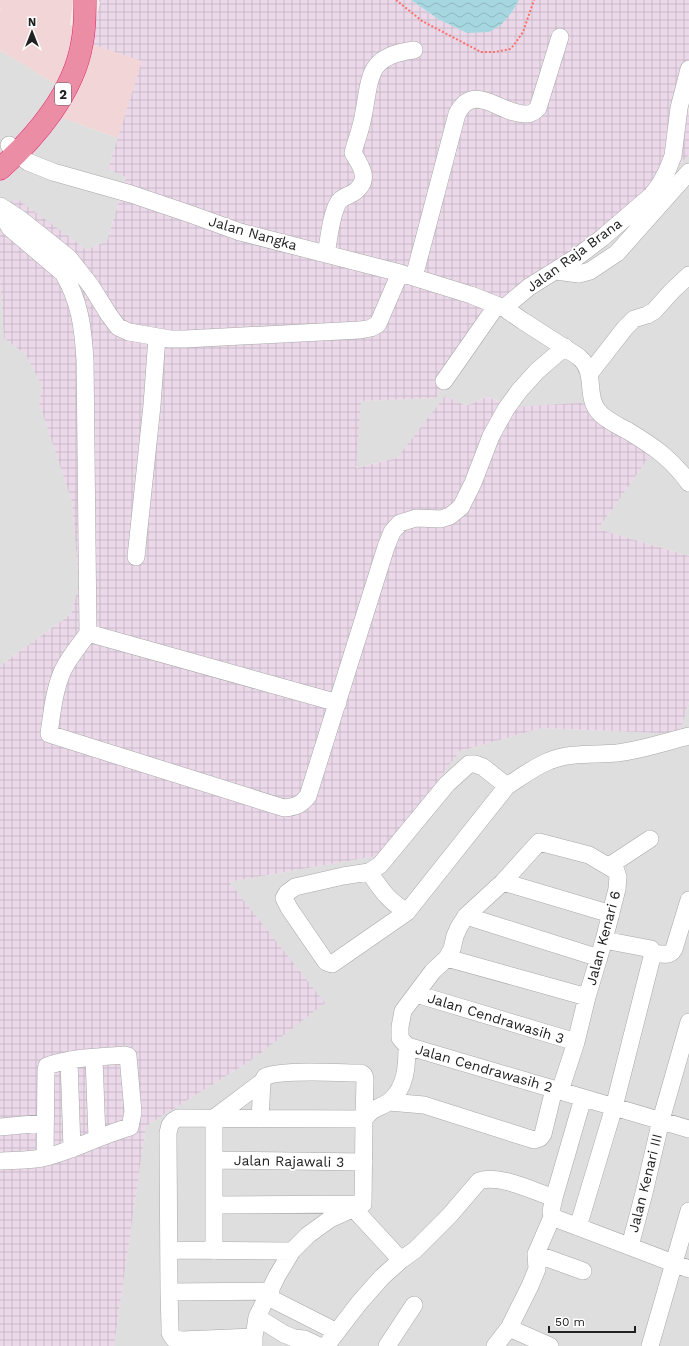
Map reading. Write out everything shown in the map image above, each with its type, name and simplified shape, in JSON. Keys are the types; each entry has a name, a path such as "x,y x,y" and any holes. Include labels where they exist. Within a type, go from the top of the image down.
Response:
{"highway":[{"name":"2","path":"74,0 76,42"},
{"name":"2","path":"0,169 9,150 50,96 63,66 76,42 85,0"}],"street":[{"path":"0,206 20,219 69,258 91,286 118,327 129,332 157,337 185,339 371,328 378,324 407,275 457,114 461,106 468,101 476,99 483,100 521,114 529,114 538,108 560,37"},
{"path":"326,254 336,207 339,200 353,193 362,181 364,171 353,153 363,120 370,77 379,62 392,54 414,50"},
{"name":"Jalan Raja Brana","path":"444,381 500,306 556,271 602,238 648,199 660,184 673,156 679,108 689,69"},
{"name":"Jalan Nangka","path":"9,150 28,162 53,172 131,194 240,232 407,275 471,295 500,306 523,322 565,347 584,361 590,373"},
{"path":"556,271 578,274 590,271 617,253 689,172"},
{"path":"0,211 10,228 63,273 68,281 79,309 83,329 85,360 88,633 63,670 57,687 49,734 284,808 295,807 303,803 308,796 392,532 400,523 416,518 441,519 450,516 461,507 491,436 506,410 519,391 538,371 565,347"},
{"path":"689,275 654,311 648,315 634,319 624,328 590,373 592,395 597,410 606,418 666,456 681,471 689,483"},
{"path":"136,557 152,405 157,337"},
{"path":"88,633 338,703"},
{"path":"507,786 483,767 475,764 469,764 447,784 380,865 369,872 343,876 290,889 284,898 289,908 326,962 332,964 407,912 507,786 524,775 550,760 567,756 640,750 689,736"},
{"path":"608,866 650,839"},
{"name":"Jalan Kenari 6","path":"389,1102 424,1105 534,1140 540,1138 543,1134 557,1090 576,1042 587,997 611,914 617,889 618,877 616,871 589,855 539,842 502,882"},
{"path":"369,872 386,896 396,906 407,912"},
{"path":"358,1207 330,1219 308,1235 292,1250 277,1276 257,1317 254,1342 174,1339 170,1333 168,1292 168,1133 172,1121 178,1118 364,1119 372,1111 389,1102 404,1081 407,1046 400,1038 400,1027 403,1011 433,971 447,958 452,949 459,927 466,916 502,882 611,914"},
{"path":"604,940 651,950 653,953 668,955 673,953 689,900"},
{"path":"466,916 599,958"},
{"path":"578,1227 614,1107 653,953"},
{"path":"447,958 587,997"},
{"name":"Jalan Cendrawasih 3","path":"416,994 576,1042"},
{"name":"Jalan Kenari III","path":"630,1246 661,1120 689,1022"},
{"name":"Jalan Cendrawasih 2","path":"407,1046 689,1129"},
{"path":"0,1161 45,1157 72,1149 130,1127 133,1112 128,1056 94,1057 69,1060 47,1066 44,1123 45,1157"},
{"path":"94,1057 98,1138"},
{"path":"69,1060 72,1149"},
{"path":"214,1118 262,1082 265,1077 288,1072 361,1073 365,1079 364,1162 358,1207 402,1260"},
{"path":"260,1119 262,1082"},
{"path":"494,1346 509,1328 537,1269 536,1254 552,1217 551,1211 554,1198 583,1098"},
{"path":"214,1118 214,1250"},
{"path":"0,1127 44,1123"},
{"name":"Jalan Rajawali 3","path":"214,1160 364,1162"},
{"path":"326,1346 359,1303 382,1278 415,1250 450,1215 479,1181 485,1179 505,1181 554,1198"},
{"path":"214,1205 358,1207"},
{"path":"650,1346 681,1266 689,1211"},
{"path":"552,1217 681,1266"},
{"path":"169,1250 292,1250"},
{"path":"536,1254 583,1271"},
{"path":"168,1292 269,1294 337,1332"},
{"path":"387,1346 414,1305"},
{"path":"257,1317 284,1334 294,1338 304,1339 319,1346"},
{"path":"509,1328 550,1346"}],"path":[{"path":"396,0 422,21 481,52 496,52 510,49 514,45 523,32 534,0"}],"shaded area":[{"path":"0,0 73,0 70,25 92,30 89,43 143,61 118,138 57,116 68,92 0,50"},
{"path":"99,0 411,0 438,19 467,33 512,12 519,0 689,0 689,90 687,96 689,119 689,155 648,198 518,291 451,374 436,398 361,401 356,468 397,458 445,396 466,406 487,397 513,407 593,402 652,453 598,529 689,556 689,702 679,734 542,728 460,751 382,855 229,882 325,1003 250,1061 146,1126 114,1346 0,1346 0,666 71,614 79,585 72,502 39,403 42,386 26,355 4,338 0,280 0,207 17,199 86,250 107,241 126,177 108,169 142,61 89,43 100,3"},
{"path":"0,50 68,92 57,116 118,138 108,169 126,176 107,241 86,250 75,241 0,207"},
{"path":"689,155 689,556 598,529 652,453 487,397 466,406 397,458 355,468 360,401 436,398 451,374 518,291 648,198"},
{"path":"0,280 4,338 26,355 42,386 39,403 72,502 79,585 71,614 0,666"},
{"path":"689,702 689,1346 114,1346 146,1126 250,1061 229,882 382,855 460,751 542,728 678,734"}],"water":[{"path":"411,0 519,0 512,12 501,25 489,32 467,33 438,19"}]}
